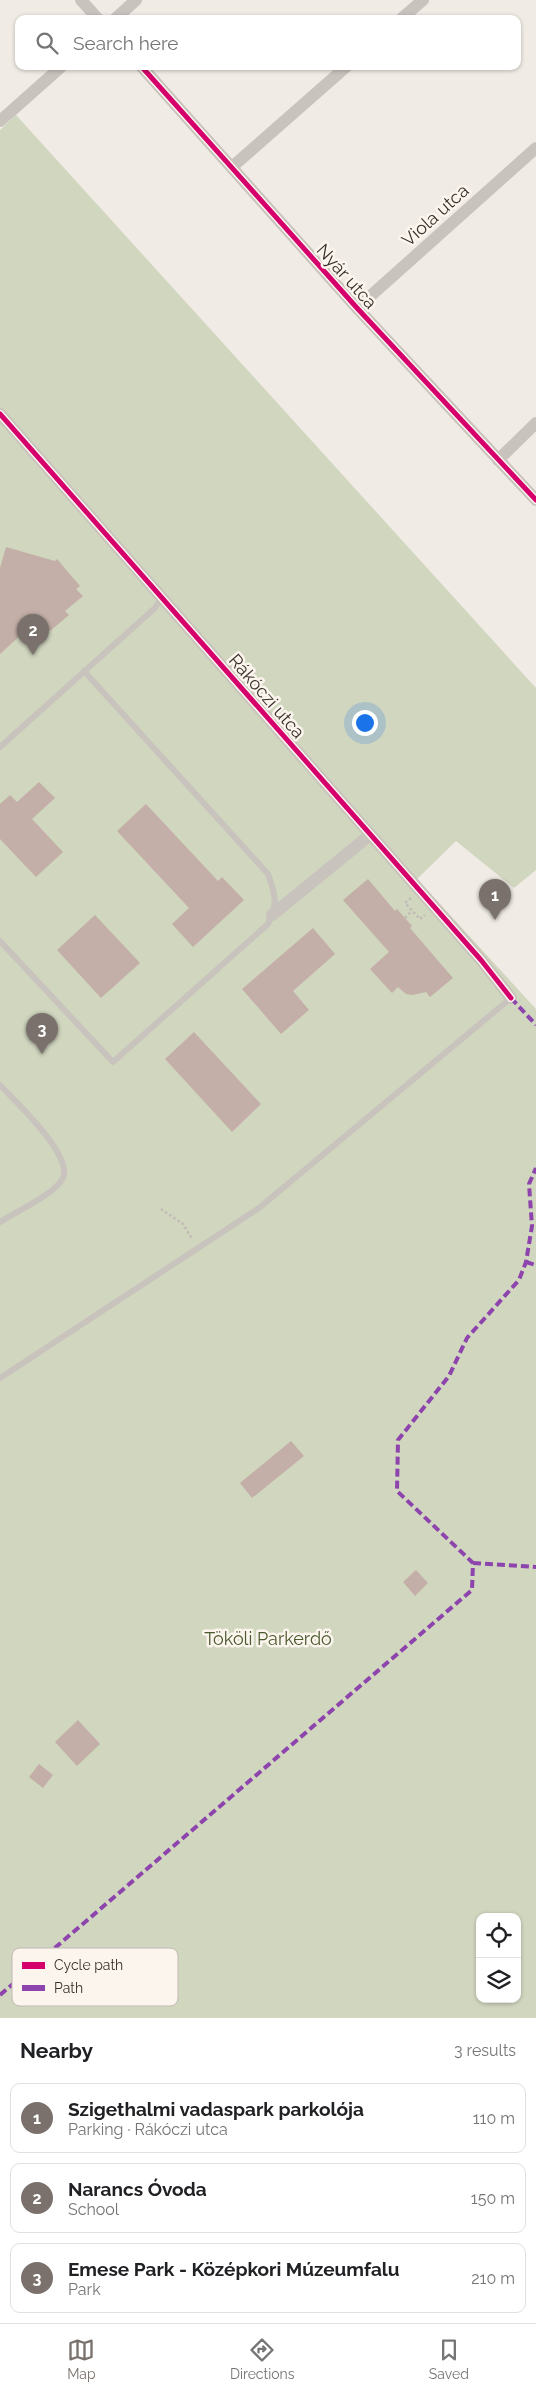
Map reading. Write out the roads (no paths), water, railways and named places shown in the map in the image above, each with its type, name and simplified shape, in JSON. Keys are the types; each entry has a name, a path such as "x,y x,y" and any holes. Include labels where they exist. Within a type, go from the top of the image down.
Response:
{"street":[{"path":"81,0 94,15"},
{"path":"119,15 136,0"},
{"path":"405,15 422,0"},
{"path":"0,121 57,70"},
{"name":"Nyár utca","path":"144,70 357,308 536,500"},
{"path":"232,167 342,70"},
{"name":"Viola utca","path":"357,308 536,148"},
{"name":"Rákóczi utca","path":"0,414 481,960 511,998"},
{"path":"498,460 536,423"},
{"path":"272,916 370,836"}],"lane":[{"path":"0,747 155,608 162,597"},
{"path":"0,941 113,1062 268,924 276,908 274,892 268,874 84,671"},
{"path":"0,1378 259,1208 511,998"},
{"path":"0,1085 37,1125 64,1161 63,1177 52,1189 0,1222"}],"place":[{"name":"Narancs Óvoda","path":"33,655"},
{"name":"Szigethalmi vadaspark parkolója","path":"495,920"},
{"name":"Emese Park - Középkori Múzeumfalu","path":"42,1054"}],"park label":[{"name":"Tököli Parkerdő","path":"268,1638"}]}
